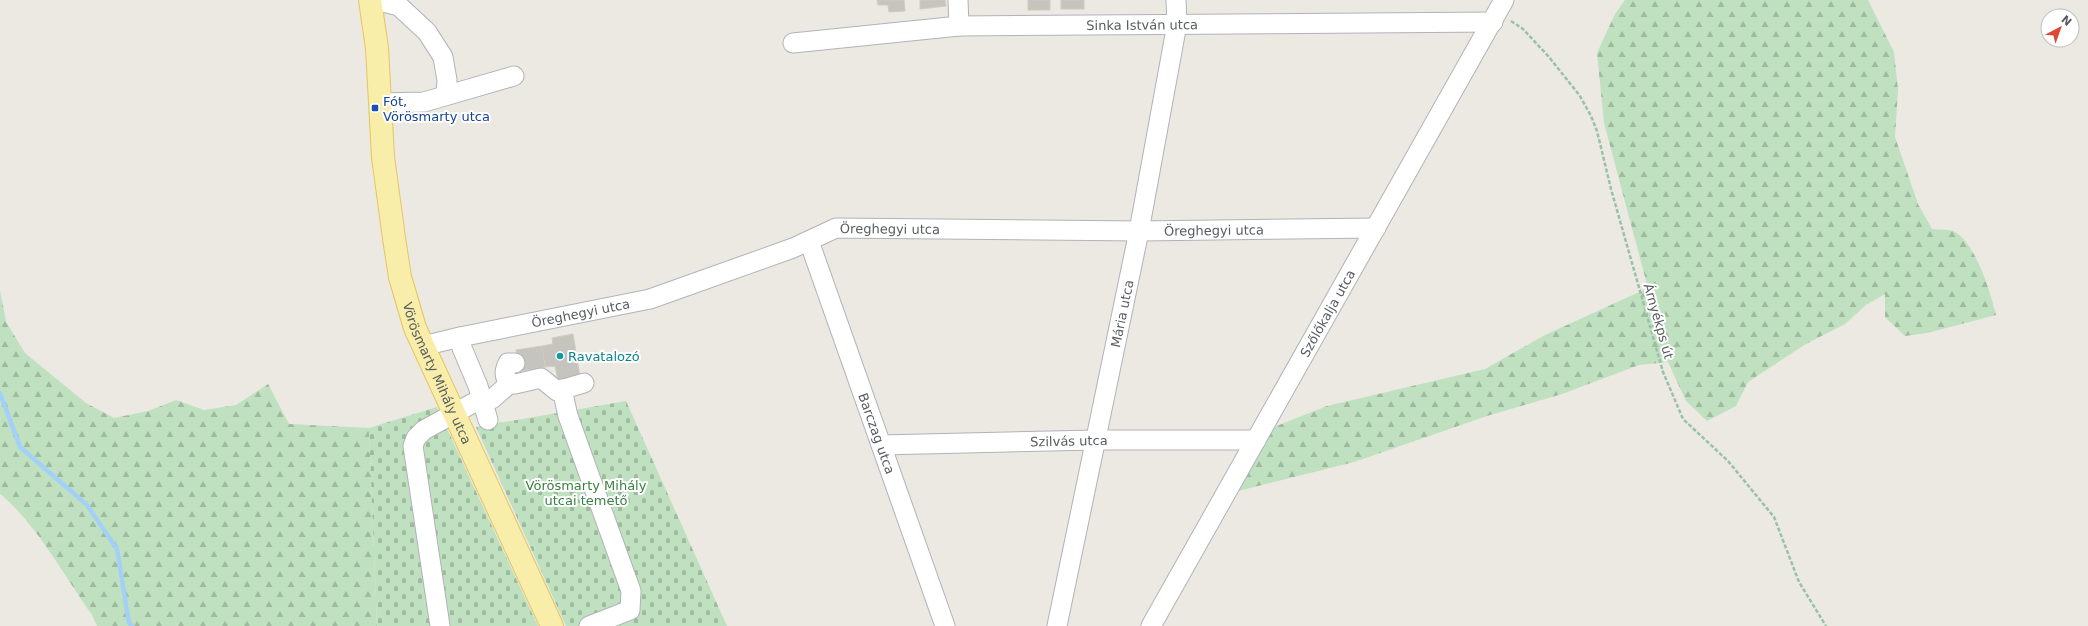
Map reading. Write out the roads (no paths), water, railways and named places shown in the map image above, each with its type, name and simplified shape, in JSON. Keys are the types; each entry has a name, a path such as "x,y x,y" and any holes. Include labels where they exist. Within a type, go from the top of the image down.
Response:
{"main road":[{"name":"Vörösmarty Mihály utca","path":"370,0 377,48 383,157 400,277 415,328 422,346 552,626"}],"street":[{"path":"376,0 399,6 427,32 443,58 447,80 446,95"},
{"path":"958,0 960,26"},
{"name":"Mária utca","path":"1057,626 1139,231 1177,24 1176,0"},
{"name":"Sinka István utca","path":"793,43 960,26 1177,24 1498,11"},
{"name":"Szőlőkalja utca","path":"1151,626 1498,11"},
{"path":"380,103 424,102 514,76"},
{"name":"Öreghegyi utca","path":"422,346 460,337 650,300 809,241 836,228 1139,231 1376,228"},
{"name":"Barczag utca","path":"809,241 945,626"},
{"path":"460,337 483,400 488,420"},
{"path":"509,384 506,378 505,369 508,363 515,362"},
{"path":"440,626 413,446 416,438 424,430 475,402 492,399 509,384 541,378 558,391 584,382"},
{"path":"562,389 568,416 631,591 630,610 589,626"},
{"name":"Szilvás utca","path":"881,444 1096,440 1256,440"}],"waterway":[{"path":"0,393 20,447 87,505 117,549 129,623 132,626"}],"place":[{"name":"Fót, Vörösmarty utca","path":"375,108"},
{"name":"Ravatalozó","path":"560,356"}],"park label":[{"name":"Vörösmarty Mihály utcai temető","path":"586,492"}]}
